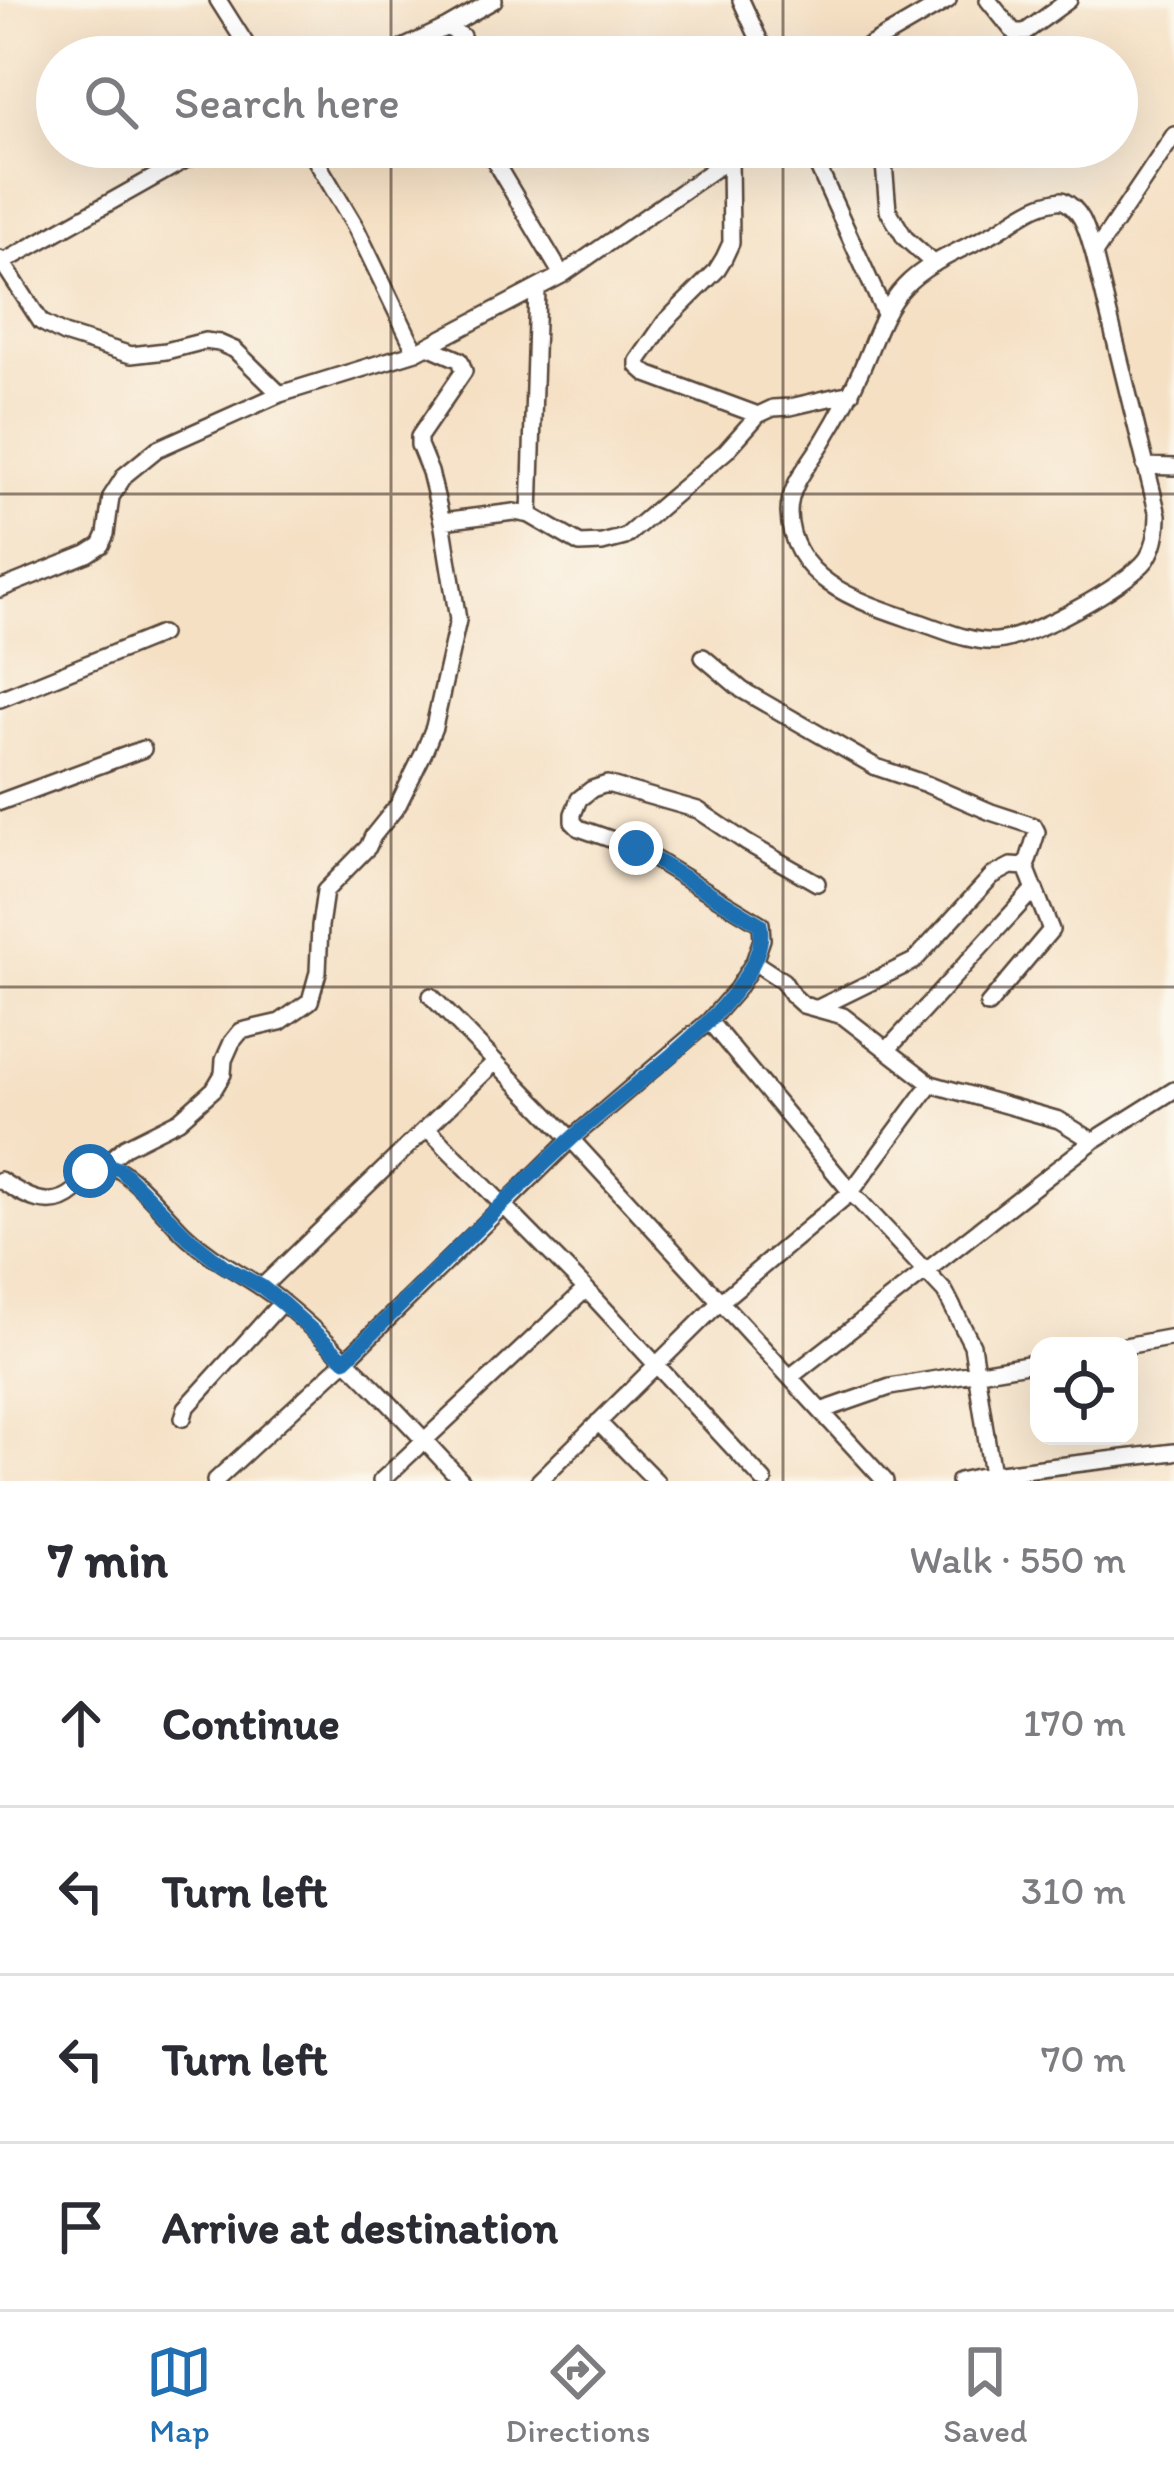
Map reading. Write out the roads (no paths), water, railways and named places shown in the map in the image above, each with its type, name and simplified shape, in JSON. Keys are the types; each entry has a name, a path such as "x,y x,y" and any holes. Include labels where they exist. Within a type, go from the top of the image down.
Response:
{"street":[{"path":"218,0 241,36"},
{"path":"428,36 494,0"},
{"path":"741,0 757,36"},
{"path":"988,0 1015,32 1025,32 1069,0"},
{"path":"885,36 944,1"},
{"path":"447,27 462,36"},
{"path":"1094,254 1174,135"},
{"path":"170,168 1,262 41,322 64,334 131,356 205,341 219,343 235,350 280,394"},
{"path":"0,1180 49,1203 67,1197 90,1171 124,1147 197,1106 223,1074 224,1060 241,1031 280,1022 310,1001 318,971 325,891 368,847 398,805 434,727 458,620 442,521 419,437 464,371 460,361 422,349 320,168"},
{"path":"499,168 562,275"},
{"path":"0,589 101,545 111,497 125,475 157,449 280,394 422,349 562,275 712,168"},
{"path":"733,168 731,243 716,271 665,322 638,366 647,374 758,416"},
{"path":"819,168 885,314"},
{"path":"884,168 888,210 905,238 934,264"},
{"path":"1062,200 1073,206 1081,215 1094,254 1158,515 1158,531 1147,560 1130,576 1025,634 1000,641 976,641 861,602 834,589 794,543 789,509 798,478 851,392 885,314 904,286 934,264 1041,205 1062,200"},
{"path":"530,515 537,290"},
{"path":"442,521 514,512 530,515 580,544 626,537 726,452 758,416 773,408 851,392"},
{"path":"1145,466 1174,467"},
{"path":"0,699 160,634"},
{"path":"703,657 742,690 876,767 1029,823 1037,832 1026,867 1051,930 988,1005"},
{"path":"0,802 142,749"},
{"path":"215,1481 571,1139 709,1021 754,962 762,939 760,924 636,848 579,828 573,814 579,799 608,784 698,810 817,883"},
{"path":"818,1008 914,961 992,876 1011,866 1026,867"},
{"path":"888,1049 1034,889"},
{"path":"754,962 783,981 803,1005 843,1016 931,1084 1059,1120 1093,1141"},
{"path":"431,996 571,1139 885,1481"},
{"path":"709,1021 850,1192 945,1292 972,1345 992,1478"},
{"path":"262,1287 495,1062"},
{"path":"549,1477 598,1421 720,1302 850,1192 931,1084"},
{"path":"790,1377 1093,1141 1174,1090"},
{"path":"427,1128 586,1289 764,1481"},
{"path":"105,1164 121,1170 224,1266 282,1303 345,1360 462,1481"},
{"path":"381,1481 586,1289"},
{"path":"183,1418 186,1408 282,1303"},
{"path":"1138,1344 1174,1337"},
{"path":"821,1411 890,1387 1030,1364"},
{"path":"598,1421 656,1481"},
{"path":"959,1481 1174,1452"}]}
